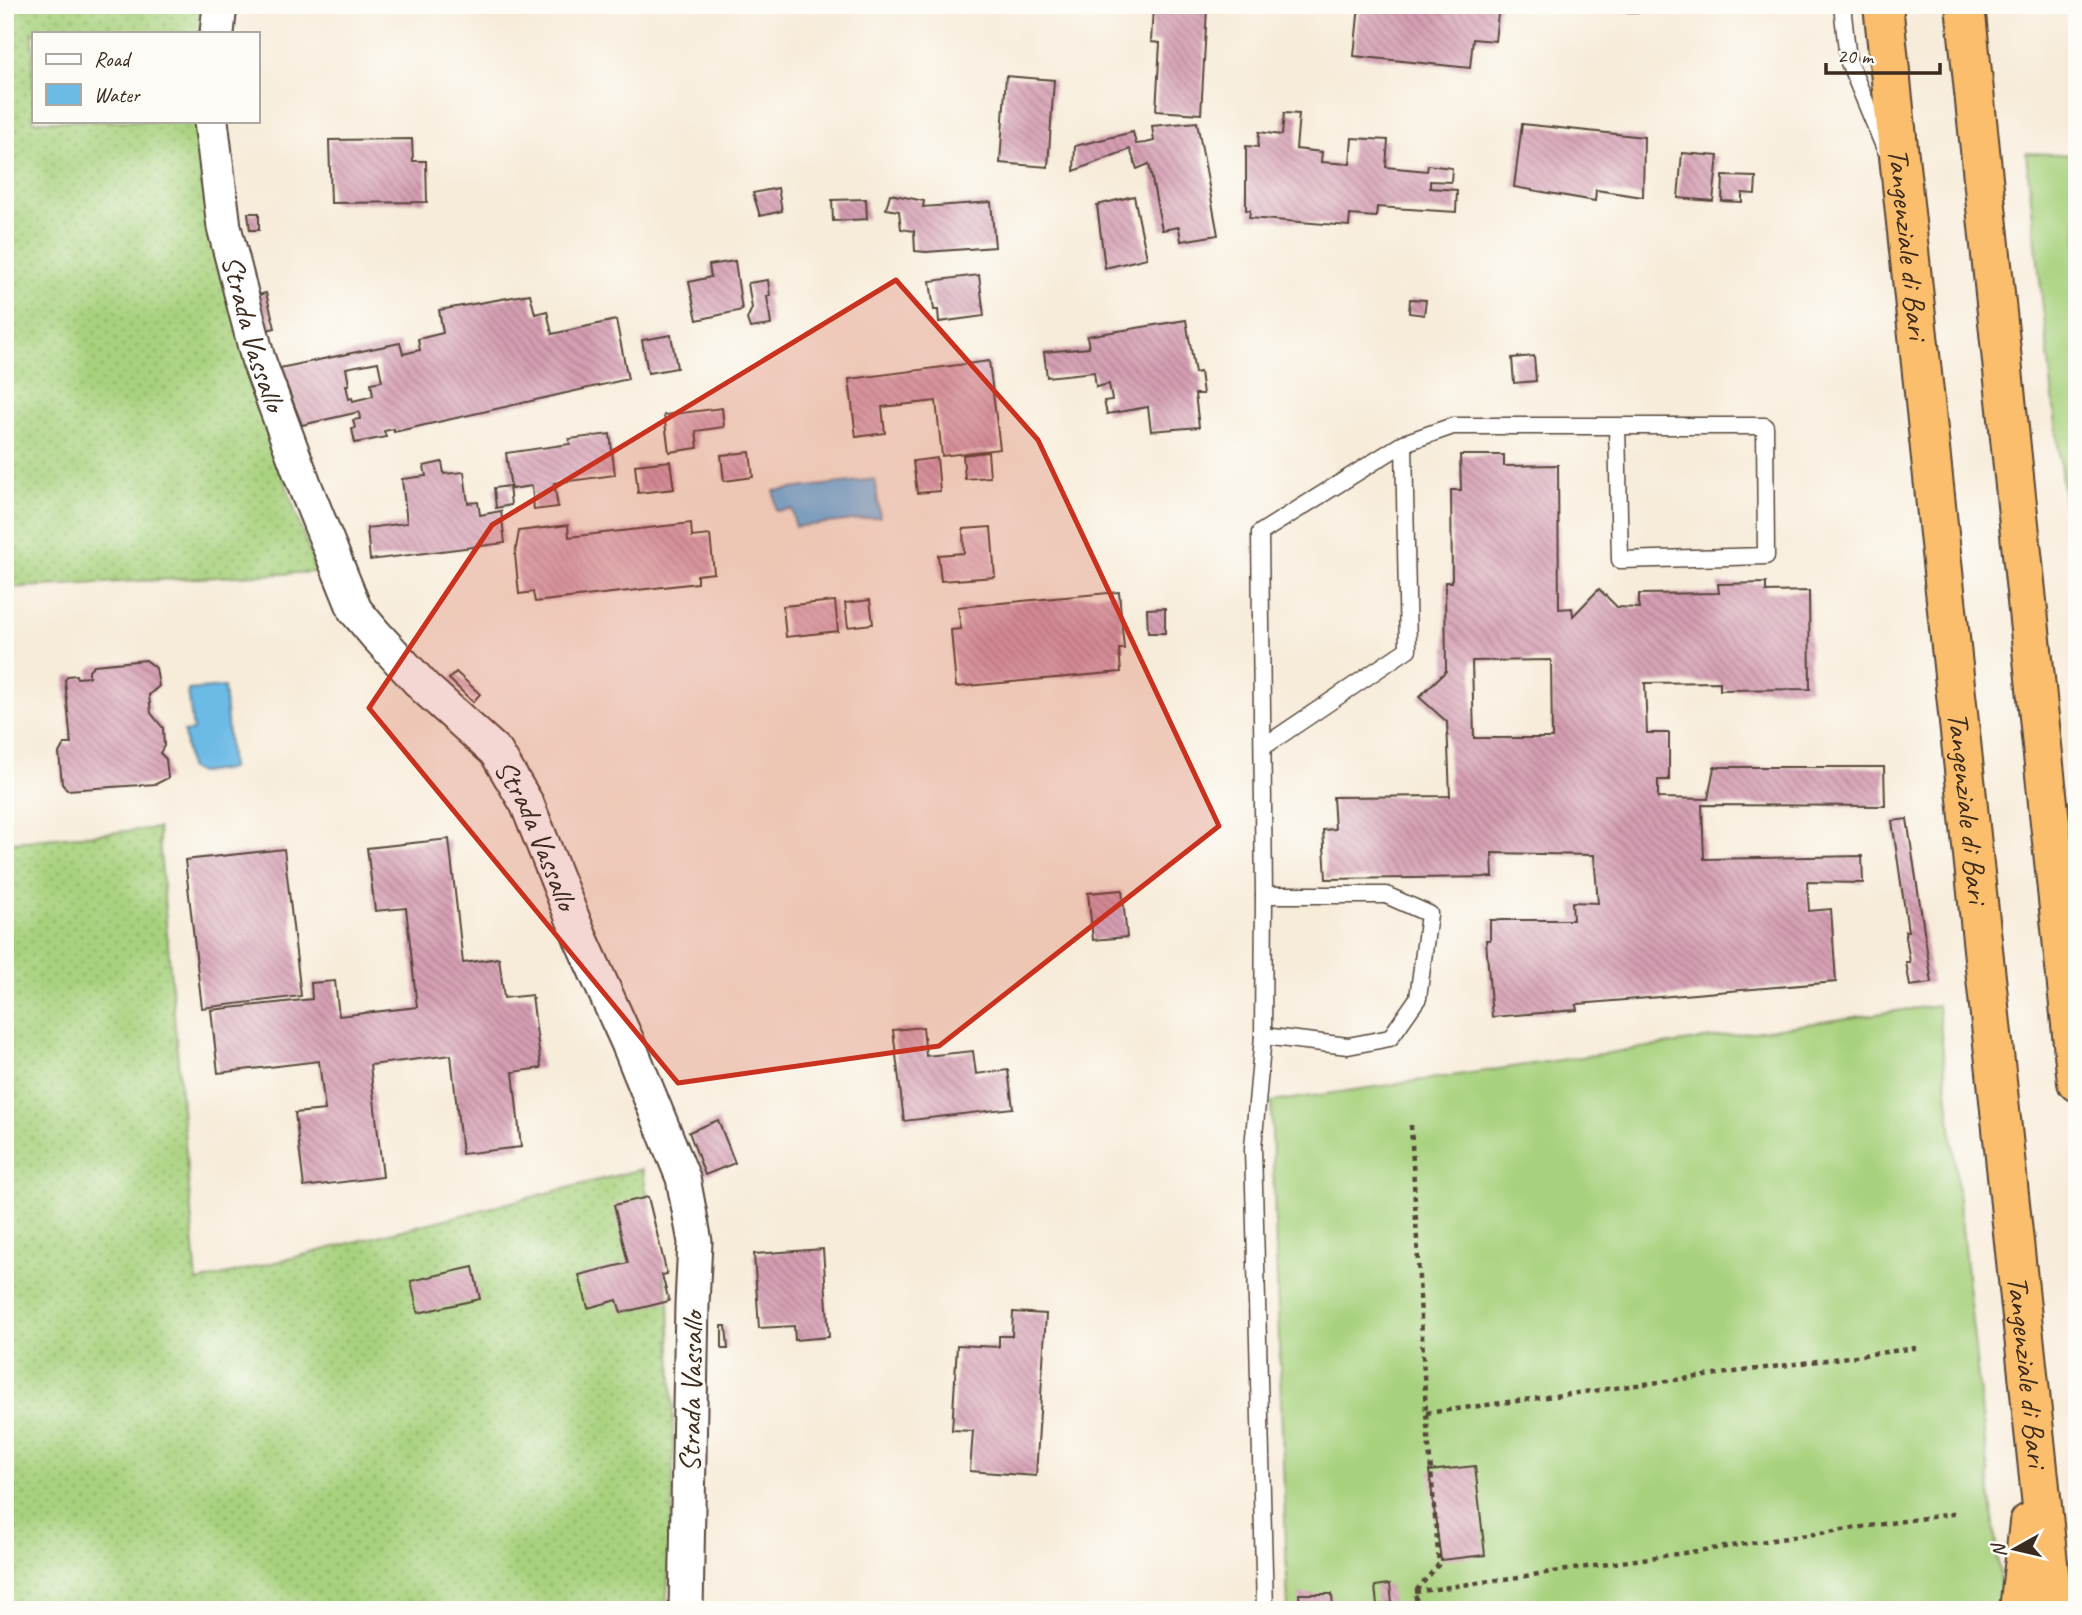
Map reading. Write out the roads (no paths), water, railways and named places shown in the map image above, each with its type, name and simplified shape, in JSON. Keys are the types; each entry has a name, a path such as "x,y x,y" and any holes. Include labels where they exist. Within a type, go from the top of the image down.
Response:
{"highway":[{"name":"Tangenziale di Bari","path":"1883,5 2053,1610"},
{"path":"1965,5 2077,1082"},
{"path":"2019,1610 2036,1455"}],"street":[{"path":"217,32 220,5"},
{"name":"Strada Vassallo","path":"211,122 224,227 258,359 355,610 425,688 496,752 527,804 580,937 628,1043 683,1178 695,1242 686,1610"}],"lane":[{"path":"1842,5 1848,60 1903,191"},
{"path":"1265,1610 1253,1148 1263,1036 1260,533 1404,443 1454,426 1617,426 1765,426 1766,555 1620,559 1617,426"},
{"path":"1263,747 1408,649 1404,443"},
{"path":"1263,1036 1348,1046 1390,1038 1418,998 1429,914 1386,895 1264,895"}],"water":[{"path":"875,479 880,517 795,527 792,509 776,511 774,491"},
{"path":"224,687 231,769 199,773 189,768 184,732 193,731 188,690"}]}
